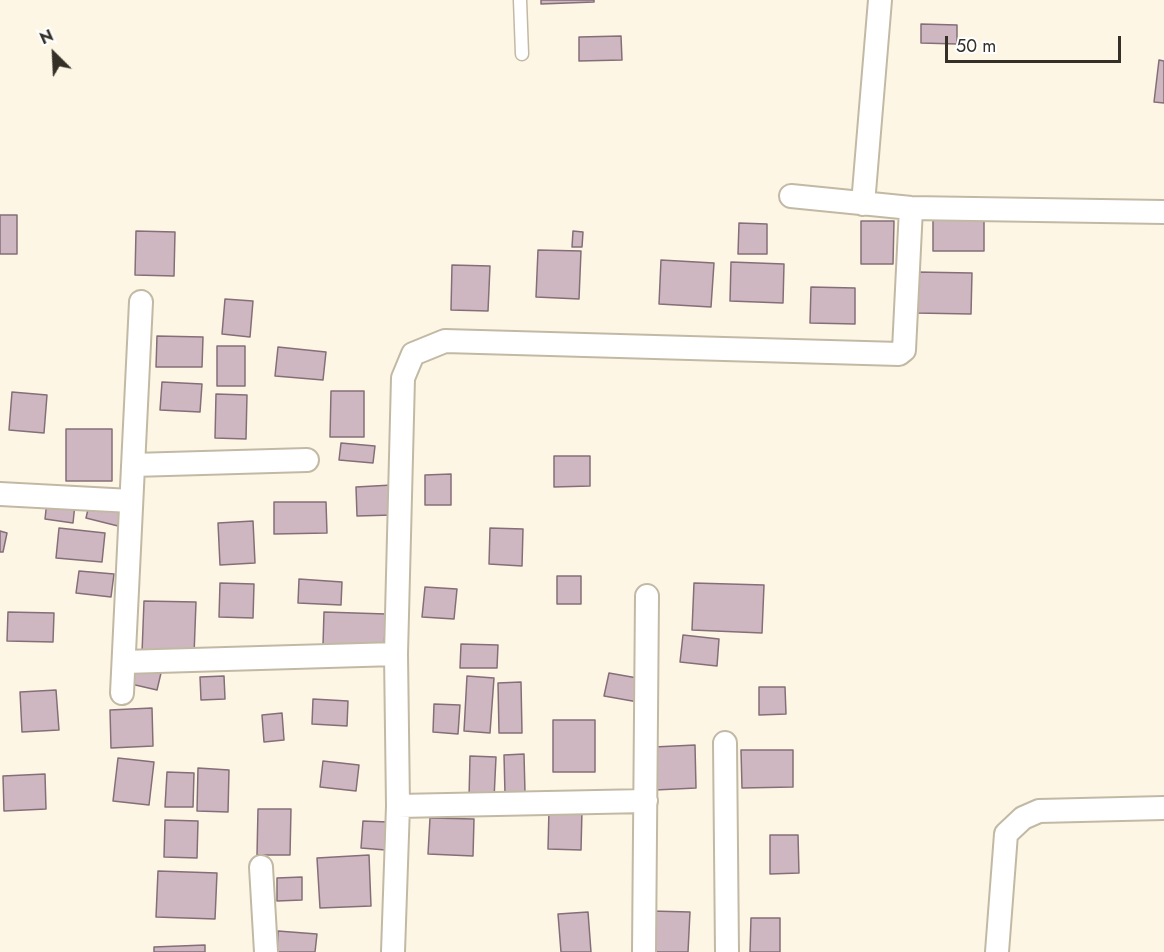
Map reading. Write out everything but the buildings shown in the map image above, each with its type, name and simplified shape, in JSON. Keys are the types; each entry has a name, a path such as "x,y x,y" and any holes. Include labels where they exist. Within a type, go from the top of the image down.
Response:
{"street":[{"path":"863,204 880,0"},
{"path":"791,196 911,208 1164,212"},
{"path":"393,952 398,806 396,654 403,378 413,354 445,341 899,354 904,350 911,208"},
{"path":"122,693 141,302"},
{"path":"134,465 307,460"},
{"path":"0,494 131,501"},
{"path":"644,952 648,596"},
{"path":"124,662 396,654"},
{"path":"725,743 727,952"},
{"path":"398,806 646,801"},
{"path":"997,952 1006,834 1023,818 1040,811 1164,808"},
{"path":"261,867 266,952"}],"lane":[{"path":"520,0 522,54"}]}
